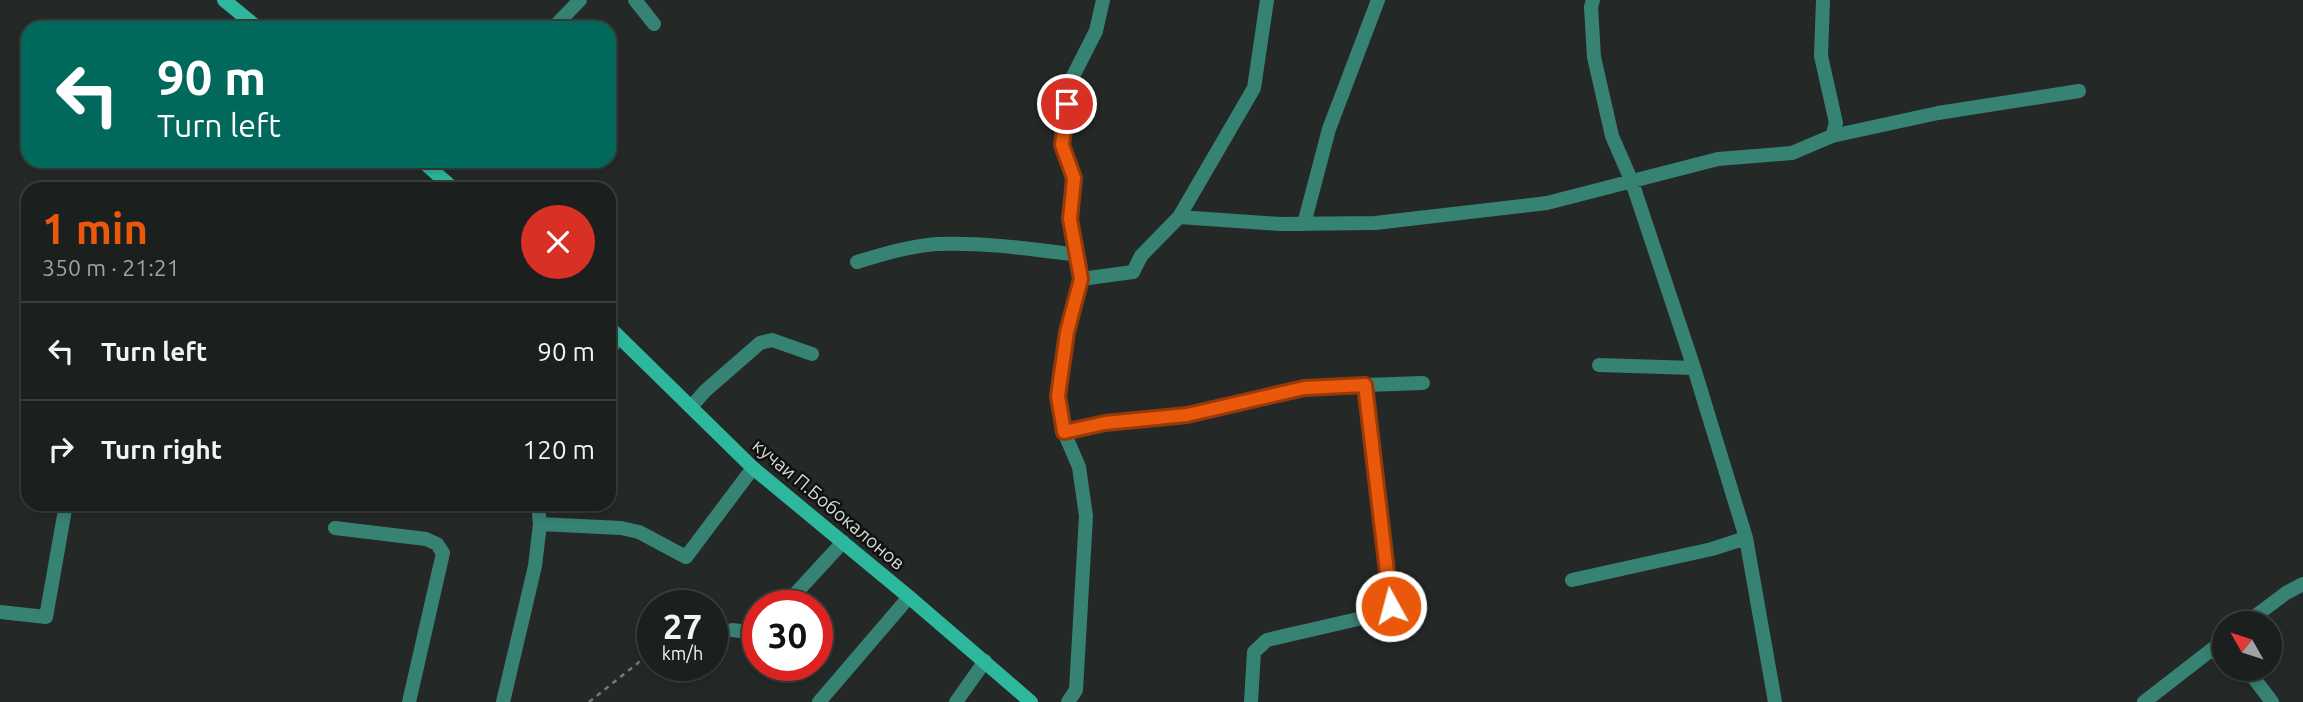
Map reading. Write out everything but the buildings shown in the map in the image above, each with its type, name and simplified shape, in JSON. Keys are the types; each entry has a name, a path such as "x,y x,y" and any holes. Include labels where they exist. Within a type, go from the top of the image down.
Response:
{"main road":[{"path":"223,0 249,21"},
{"path":"430,168 446,182"},
{"name":"кучаи П.Бобокалонов","path":"616,334 753,468 1031,702"}],"street":[{"path":"560,21 580,0"},
{"path":"635,0 653,24"},
{"path":"1068,702 1076,690 1086,516 1079,467 1064,432 1058,396 1067,332 1081,279 1070,219 1074,178 1062,145 1069,85 1096,31 1103,0"},
{"path":"1081,279 1133,272 1141,256 1179,217 1254,88 1267,0"},
{"path":"1304,224 1329,130 1378,0"},
{"path":"1593,0 1591,7 1594,57 1612,136 1632,182 1694,368 1746,538 1775,702"},
{"path":"1824,0 1821,56 1836,123 1832,136"},
{"path":"1179,217 1304,224 1375,223 1547,203 1718,159 1792,153 1832,136 1938,113 2079,91"},
{"path":"857,262 897,250 936,244 1005,246 1078,255"},
{"path":"691,407 760,343 772,340 812,354"},
{"path":"1599,365 1694,368"},
{"path":"1064,432 1105,423 1187,415 1304,388 1423,383"},
{"path":"1251,702 1254,652 1267,640 1384,613 1389,611 1391,606 1365,385"},
{"path":"540,524 621,528 639,532 686,557 753,468"},
{"path":"0,612 46,617 65,511"},
{"path":"503,702 534,566 540,524 539,511"},
{"path":"335,528 426,539 437,544 443,553 409,702"},
{"path":"1572,580 1712,549 1746,538"},
{"path":"799,590 843,542"},
{"path":"2262,611 2303,584"},
{"path":"819,702 909,597"},
{"path":"732,631 742,632"},
{"path":"2144,702 2211,650"},
{"path":"956,702 985,662"},
{"path":"2256,681 2272,702"}],"path":[{"path":"589,702 637,664"}],"route":[{"path":"1067,104 1062,145 1074,178 1070,219 1081,279 1067,332 1058,396 1064,432 1105,423 1187,415 1304,388 1365,385 1391,606"}]}
